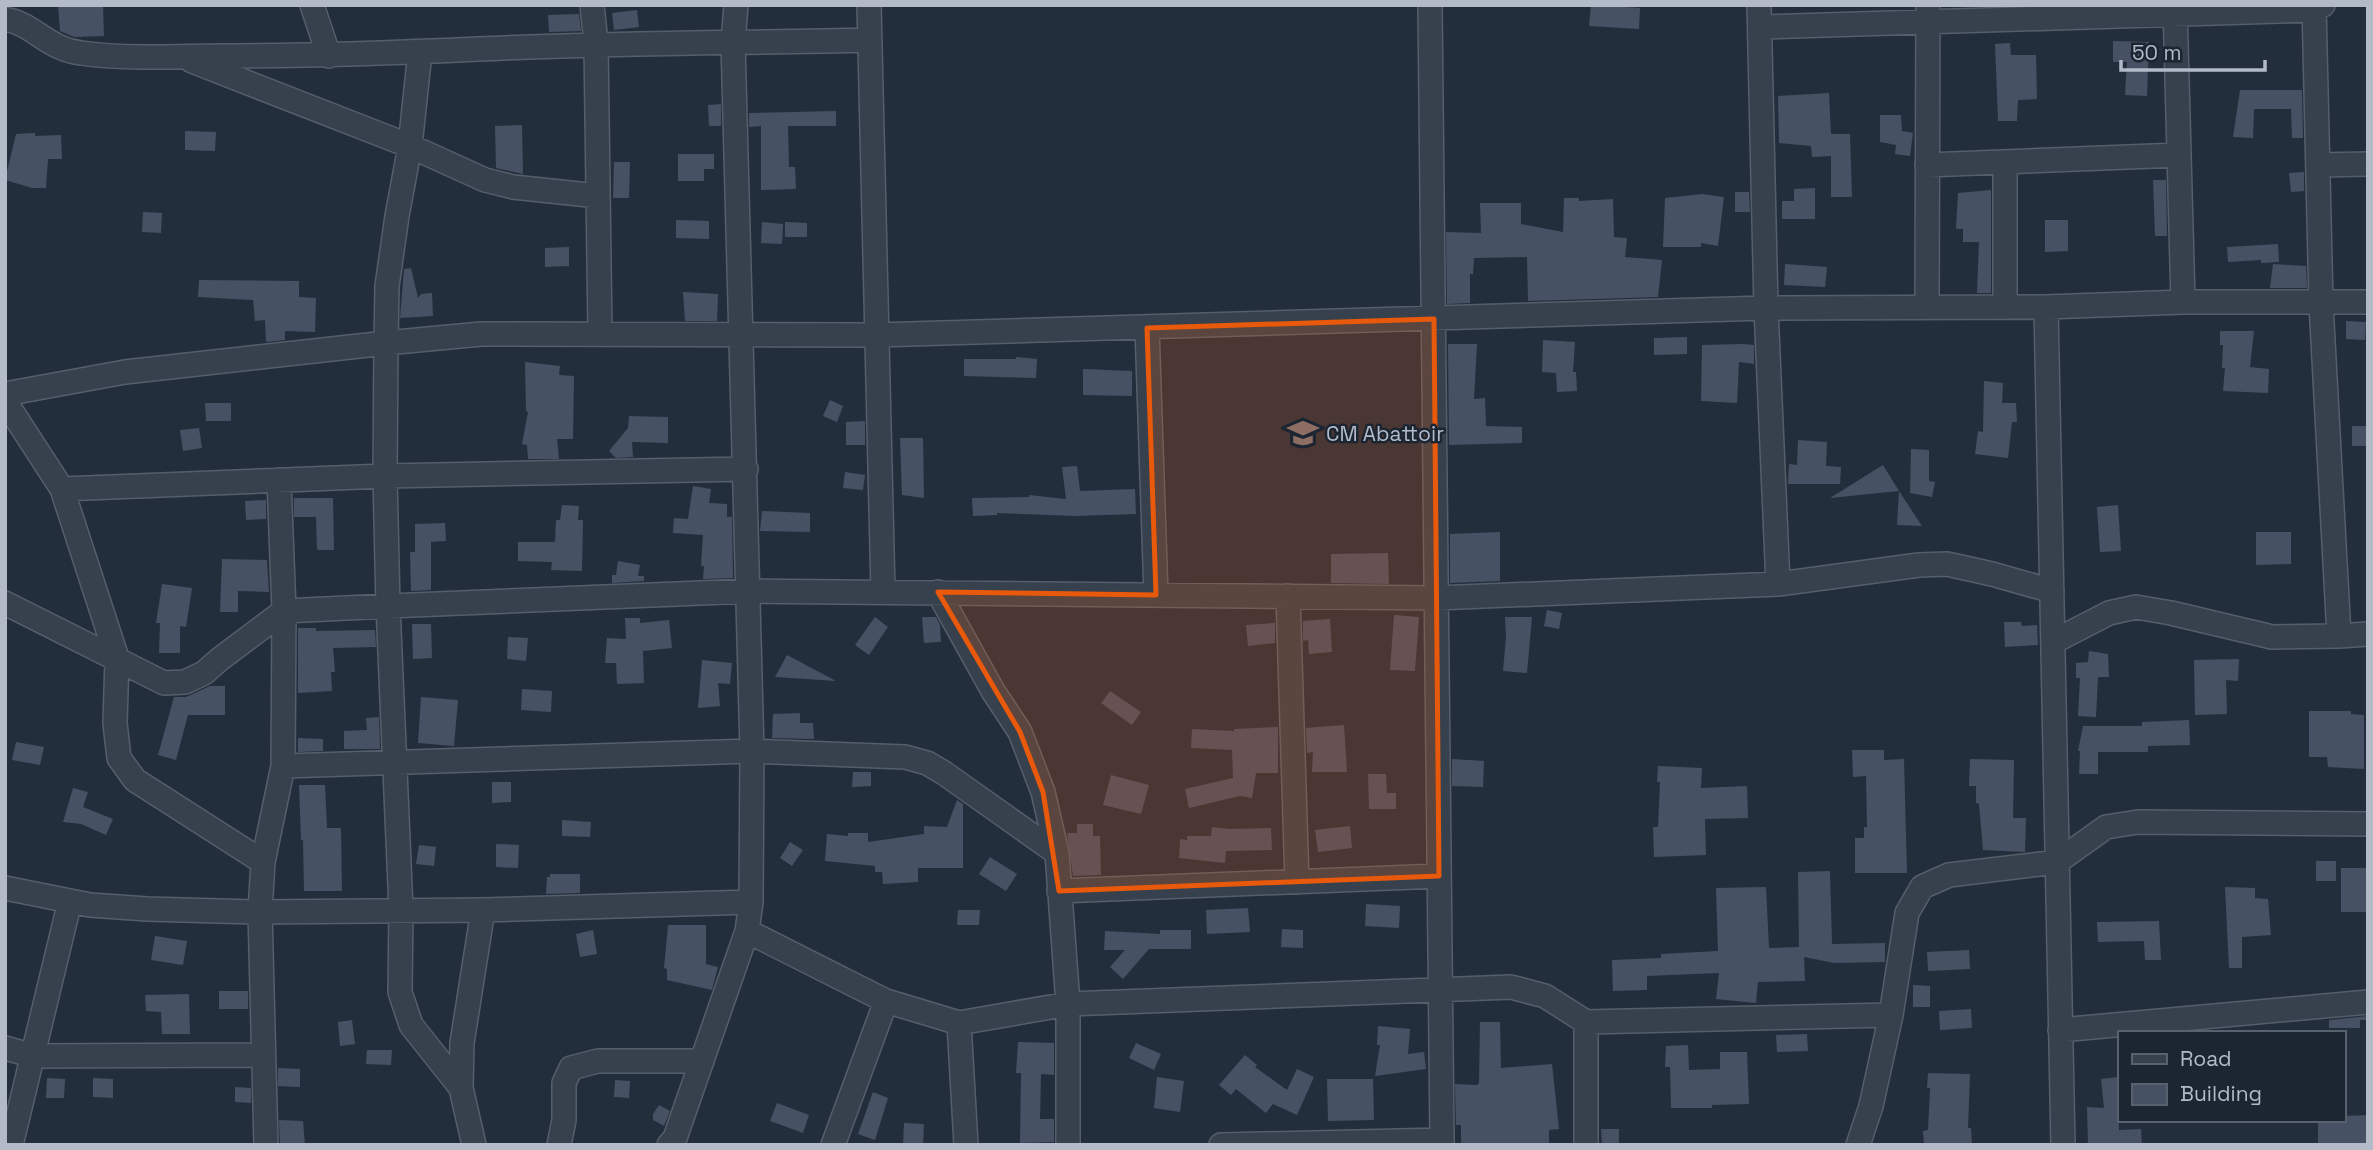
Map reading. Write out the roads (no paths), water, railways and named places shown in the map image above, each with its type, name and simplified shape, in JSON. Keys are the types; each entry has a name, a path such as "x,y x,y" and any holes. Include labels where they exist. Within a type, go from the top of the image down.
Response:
{"street":[{"path":"312,5 329,56"},
{"path":"592,5 596,43 600,334"},
{"path":"670,1145 676,1138 747,931 751,902 749,591 733,43 736,5"},
{"path":"869,5 883,592"},
{"path":"1221,1145 1442,1142 1430,5"},
{"path":"1778,584 1766,308 1760,16 2317,7 2321,304 2339,636"},
{"path":"2175,10 2183,302"},
{"path":"1927,306 1928,13"},
{"path":"5,19 18,21 47,42 66,51 180,57 329,56 596,43 869,40"},
{"path":"420,52 410,146 387,286 385,476 401,911 400,992 411,1025 461,1088"},
{"path":"180,57 410,146 498,184 598,196"},
{"path":"1927,165 2179,155"},
{"path":"2004,162 2005,307"},
{"path":"2318,165 2368,164"},
{"path":"5,394 125,372 386,342 481,334 876,335 1766,308 2368,302"},
{"path":"2046,307 2063,1145"},
{"path":"1147,328 1156,595"},
{"path":"5,401 62,489 117,659 115,723 119,758 135,780 262,862"},
{"path":"62,489 385,476 746,469"},
{"path":"266,1145 260,912 262,862 283,766 284,611 279,481"},
{"path":"5,603 164,683 185,682 204,673 284,611 749,591 1436,598 1778,584 1919,565 1947,565 2052,591"},
{"path":"938,592 993,691 1020,732 1043,792 1057,853 1068,1004 1068,1145"},
{"path":"1287,597 1297,882"},
{"path":"2053,642 2109,613 2136,607 2272,637 2368,634"},
{"path":"283,766 752,751 905,757 927,763 944,773 1057,853"},
{"path":"1858,1145 1871,1106 1891,1016 1907,913 1922,887 1949,875 2057,862 2106,827 2138,822 2368,824"},
{"path":"1059,891 1439,876"},
{"path":"5,888 90,905 260,912 483,911 751,902"},
{"path":"11,1145 70,901"},
{"path":"474,1145 461,1088 462,1043 483,911"},
{"path":"747,931 886,1001 959,1023 1068,1004 1511,987 1545,996 1586,1021 1891,1016"},
{"path":"833,1145 886,1001"},
{"path":"2060,1030 2368,1002"},
{"path":"1586,1021 1586,1145"},
{"path":"959,1023 966,1145"},
{"path":"5,1048 34,1056 263,1055"},
{"path":"559,1145 564,1120 564,1083 571,1068 598,1061 702,1060"}],"place":[{"name":"CM Abattoir","path":"1303,433"}]}
